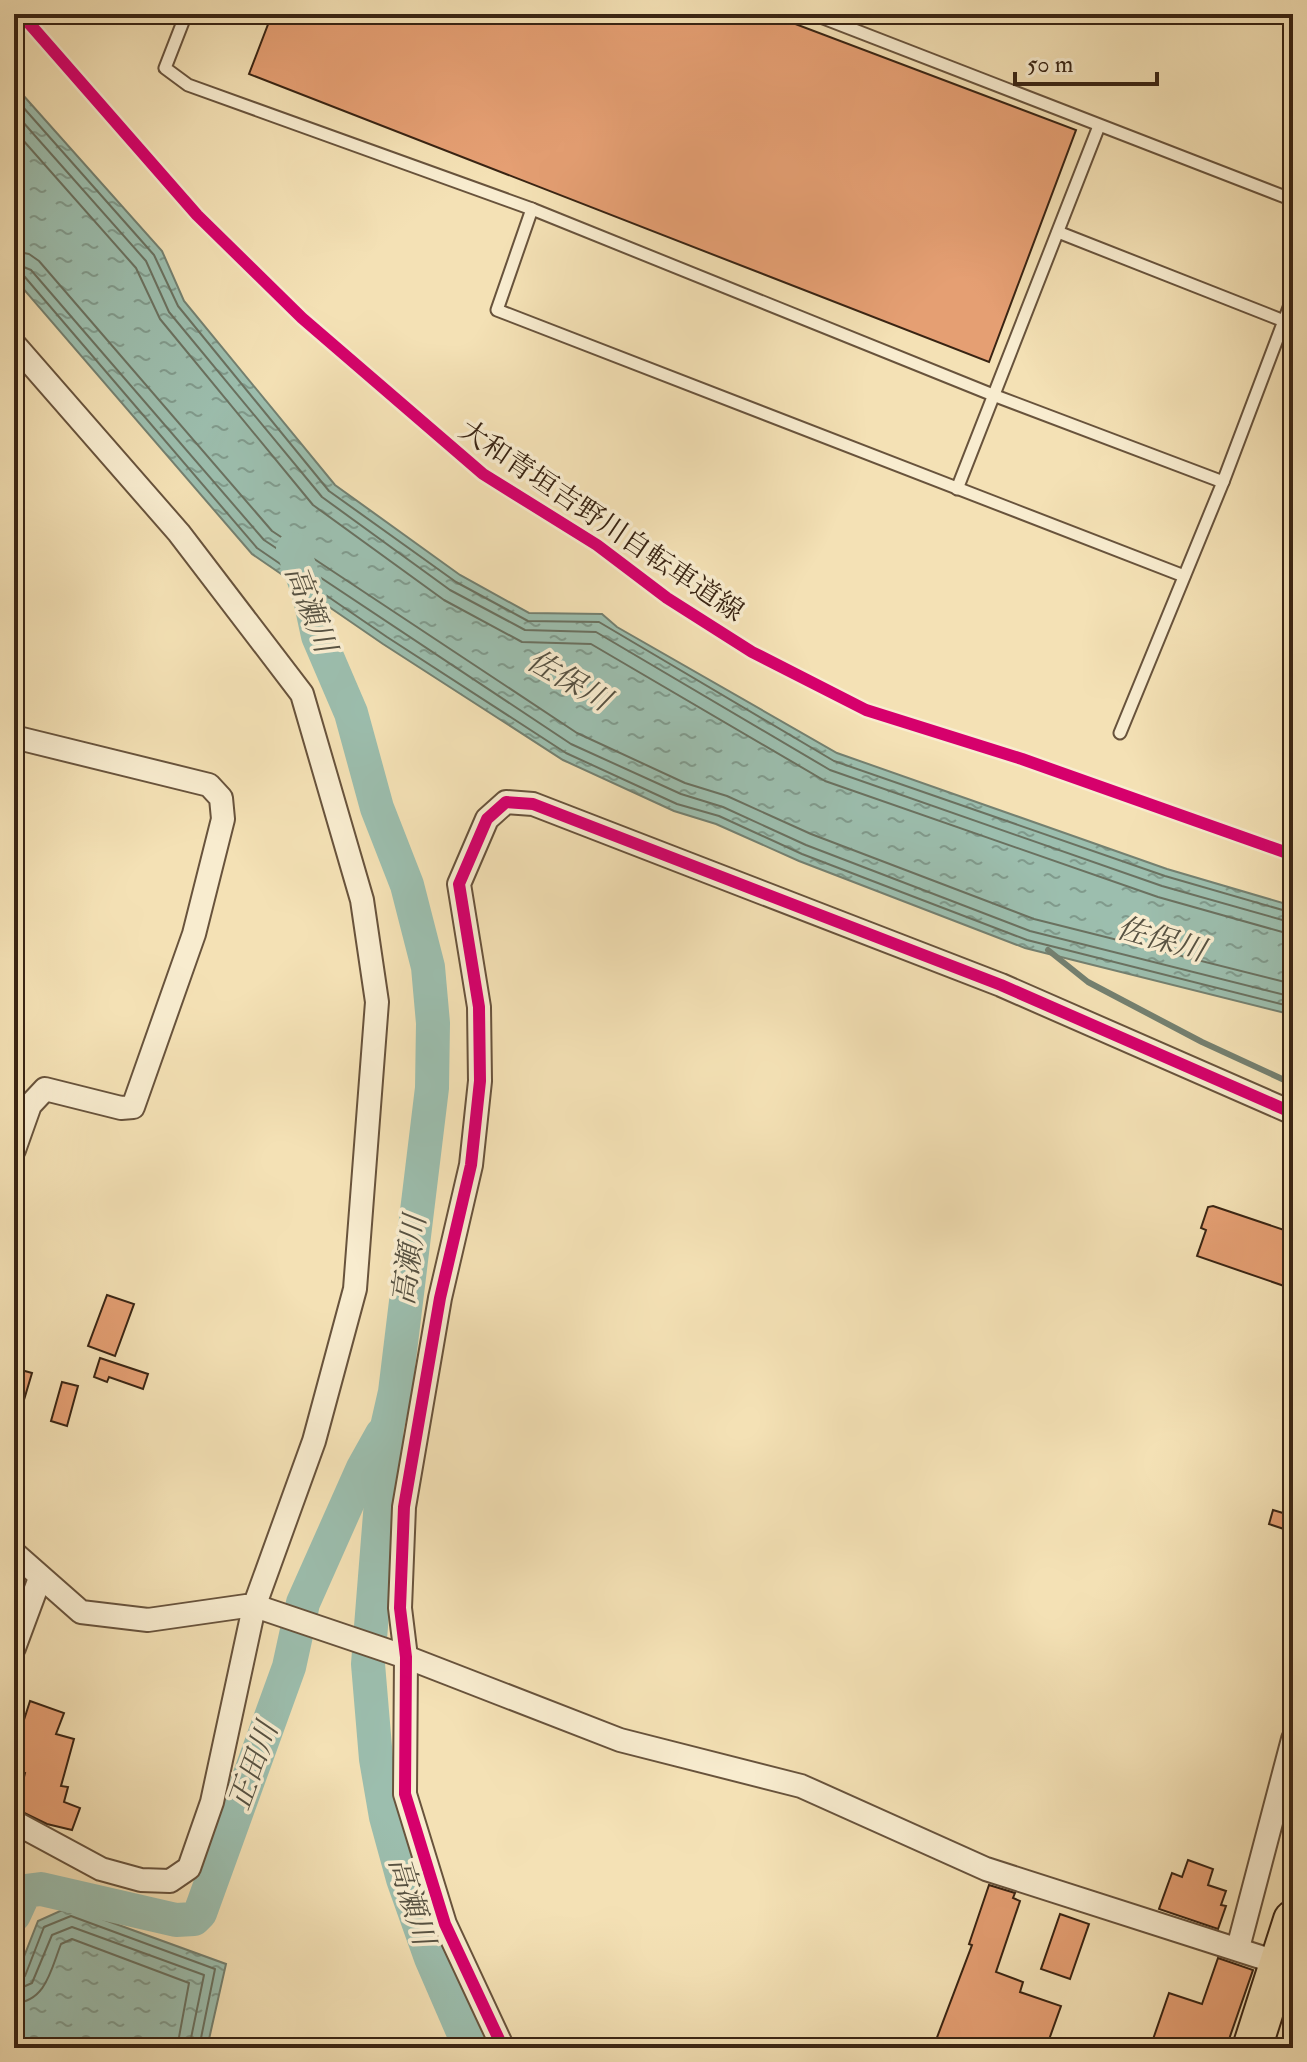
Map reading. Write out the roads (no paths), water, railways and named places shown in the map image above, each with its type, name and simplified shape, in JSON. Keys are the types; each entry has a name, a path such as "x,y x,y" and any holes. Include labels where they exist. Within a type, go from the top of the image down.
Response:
{"highway":[{"path":"1252,2048 1293,1920"}],"street":[{"path":"14,344 179,533 302,694 362,900 377,1002 355,1289 314,1441 254,1607 212,1802 189,1868 182,1875 159,1883 101,1869 14,1822"},
{"path":"14,737 209,785 221,798 223,819 194,934 133,1107 121,1108 45,1089 30,1105 14,1150"},
{"path":"503,2048 445,1924 405,1794 400,1608 404,1507 440,1298 471,1165 480,1081 479,1007 459,884 487,819 506,802 533,804 1001,985 1293,1113"},
{"path":"14,1553 81,1612 148,1620 254,1607 312,1623 620,1740 801,1786 986,1869 1279,1963"},
{"path":"14,1648 40,1578"},
{"path":"1238,1948 1293,1739"}],"lane":[{"path":"186,14 165,68 188,85 532,209 993,395 1223,482"},
{"path":"813,14 1293,200"},
{"path":"1280,14 1293,19"},
{"path":"957,489 1099,126"},
{"path":"532,209 497,310 1184,576"},
{"path":"1058,232 1284,321"},
{"path":"1120,733 1223,482 1293,297"}],"water":[{"name":"佐保川","path":"14,85 162,251 184,301 335,485 460,575 529,613 602,614 617,627 837,753 1167,869 1293,906 1293,1015 1025,948 799,861 716,824 674,811 563,760 383,644 252,554 14,278"},
{"path":"69,1907 226,1964 207,2048 14,2048 14,1982 38,1921"}],"waterway":[{"name":"高瀬川","path":"293,549 309,594 318,636 351,713 377,808 407,885 428,967 433,1023 432,1088 395,1392 387,1427 368,1664 376,1759 386,1817 403,1879 431,1958 470,2048"},
{"path":"1048,950 1088,982 1202,1042 1293,1084"},
{"name":"正田川","path":"14,1915 25,1891 41,1889 176,1920 194,1919 200,1913 289,1667 303,1603 363,1468 382,1434"},
{"path":"1293,1810 1287,1828 1287,1847 1293,1850"}]}
